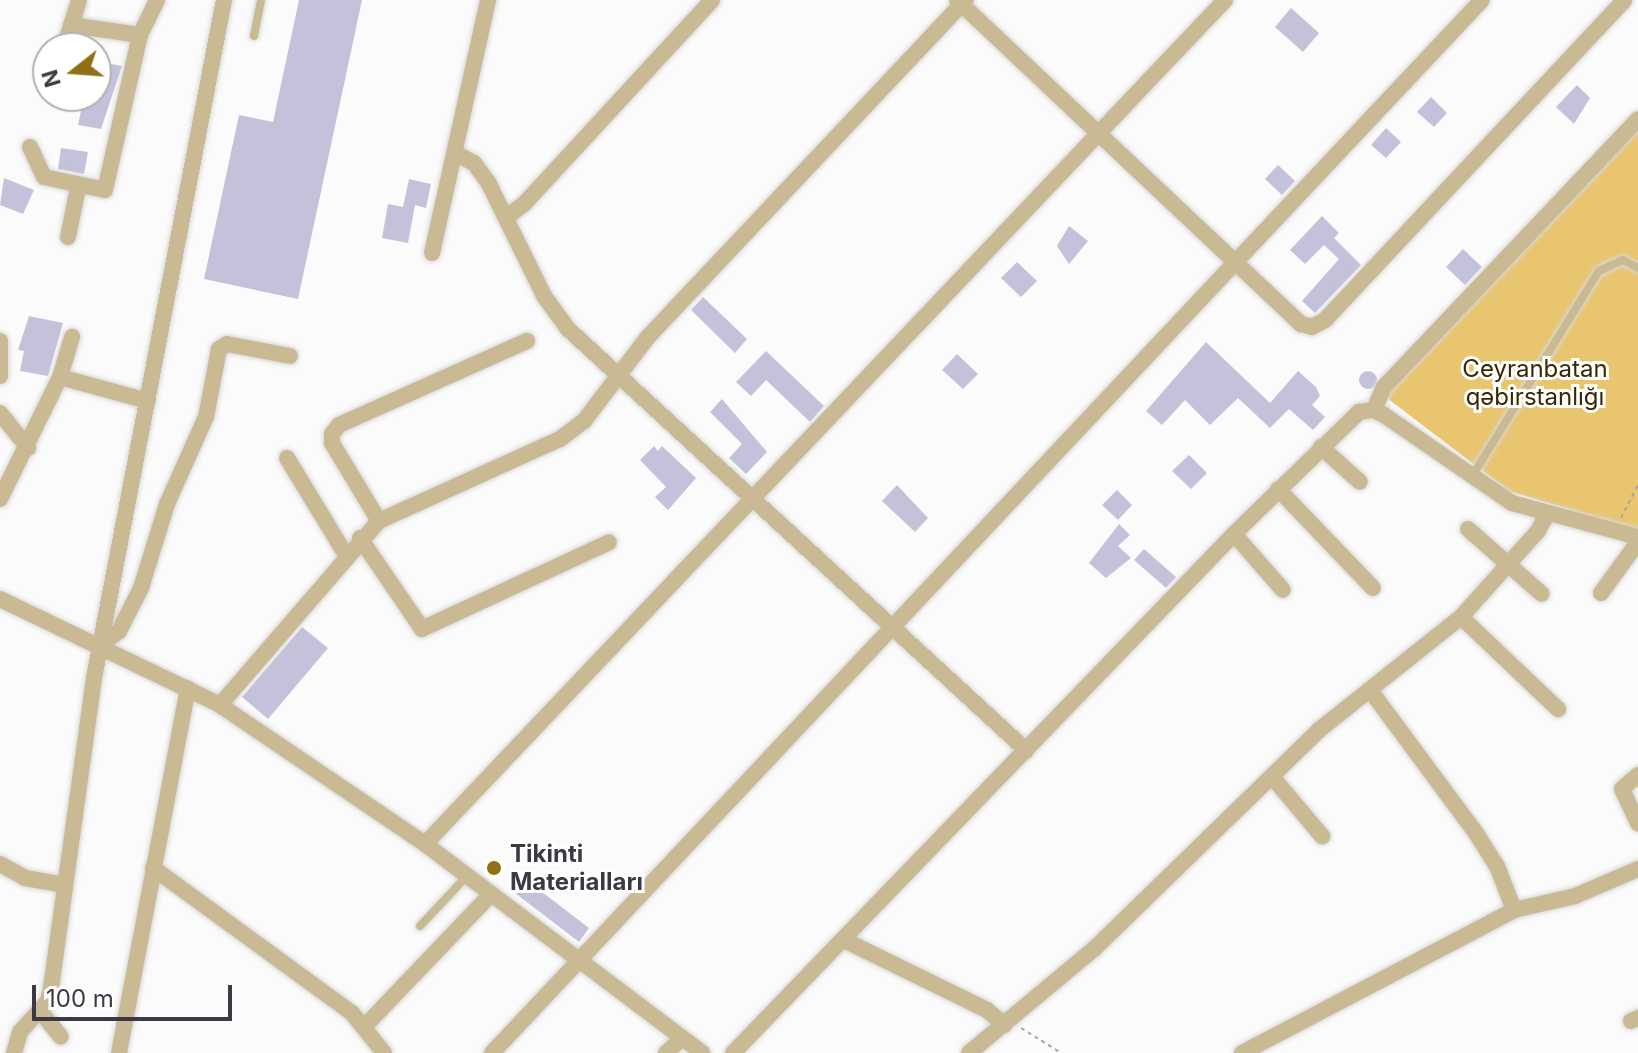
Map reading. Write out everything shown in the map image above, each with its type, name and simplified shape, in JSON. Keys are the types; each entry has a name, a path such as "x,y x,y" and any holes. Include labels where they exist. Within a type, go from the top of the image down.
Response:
{"street":[{"path":"69,32 79,0"},
{"path":"30,147 44,177 101,192 110,184 140,35 157,0"},
{"path":"14,1053 20,1032 40,1011 51,988 101,645 224,0"},
{"path":"432,253 488,0"},
{"path":"508,216 524,204 712,0"},
{"path":"425,844 1225,0"},
{"path":"492,1053 1482,0"},
{"path":"220,705 360,538 379,521 573,432 647,338 962,1 1301,324 1312,327 1325,320 1624,0"},
{"path":"71,25 140,35"},
{"path":"733,1053 1278,489 1350,418 1374,410 1384,387 1638,119"},
{"path":"455,153 474,163 508,216 551,309 617,377 1026,750"},
{"path":"68,237 78,188"},
{"path":"0,499 28,448 60,377 72,337"},
{"path":"0,341 0,376"},
{"path":"379,521 332,443 332,434 339,425 527,341"},
{"path":"101,645 119,631 149,569 163,515 206,417 219,349 227,344 290,356"},
{"path":"60,377 148,401"},
{"path":"1374,410 1512,503 1615,529 1638,539 1601,593"},
{"path":"0,413 28,448"},
{"path":"1321,447 1360,482"},
{"path":"287,458 346,555"},
{"path":"1278,489 1373,588"},
{"path":"969,1053 1007,1023 1274,779 1319,730 1461,617 1509,565 1547,514"},
{"path":"1468,529 1542,594"},
{"path":"1234,534 1283,590"},
{"path":"360,538 422,629 609,542"},
{"path":"0,599 220,705 425,844 702,1053"},
{"path":"1461,617 1558,709"},
{"path":"122,1052 188,688"},
{"path":"1370,690 1476,833 1497,866 1514,910"},
{"path":"1638,775 1622,789 1638,824"},
{"path":"1274,779 1322,836"},
{"path":"0,864 25,878 64,885"},
{"path":"153,868 366,1025 384,1053"},
{"path":"1242,1053 1514,910 1575,896 1638,869"},
{"path":"366,1025 491,894"},
{"path":"844,940 987,1010 1007,1023"},
{"path":"40,1011 61,1037"},
{"path":"666,1053 682,1038"}],"lane":[{"path":"254,36 261,0"},
{"path":"1471,478 1599,271 1623,260 1638,268"},
{"path":"420,926 467,876"}],"path":[{"path":"1615,529 1638,485"},
{"path":"1007,1023 1061,1053"}],"green space":[{"name":"Ceyranbatan qəbirstanlığı","path":"1638,126 1638,528 1633,529 1509,491 1383,395"}],"building":[{"path":"299,0 362,0 298,299 204,279 239,115 273,122"},
{"path":"1291,8 1319,33 1303,52 1275,27"},
{"path":"112,64 122,66 112,96"},
{"path":"1577,85 1590,98 1574,124 1556,107"},
{"path":"1431,97 1447,113 1434,127 1417,112"},
{"path":"81,112 107,112 101,129 78,125"},
{"path":"1386,128 1401,142 1386,158 1371,145"},
{"path":"61,148 88,152 84,174 58,169"},
{"path":"1278,165 1295,181 1282,195 1265,179"},
{"path":"4,178 34,190 23,214 0,205"},
{"path":"409,179 431,184 426,208 415,205 408,243 382,238 388,204 403,207"},
{"path":"1322,216 1339,233 1334,238 1361,265 1315,313 1302,301 1339,259 1324,245 1305,264 1290,250"},
{"path":"1069,226 1088,241 1069,264 1057,246"},
{"path":"1463,249 1482,267 1465,285 1446,267"},
{"path":"1017,262 1037,281 1021,297 1001,278"},
{"path":"703,297 747,339 735,353 691,310"},
{"path":"29,316 63,323 48,376 20,371 24,351 18,350"},
{"path":"1206,342 1270,403 1298,371 1316,387 1320,396 1312,405 1325,417 1313,430 1289,409 1270,428 1238,398 1210,425 1185,400 1162,425 1146,411"},
{"path":"766,351 824,406 810,422 766,380 751,396 736,382"},
{"path":"957,354 978,374 963,389 942,370"},
{"path":"1364,371 1372,371 1377,380 1375,387 1364,389 1359,384 1359,376"},
{"path":"722,399 767,452 746,474 729,458 742,444 710,412"},
{"path":"654,446 658,451 662,446 696,478 668,510 655,497 666,487 640,460"},
{"path":"1189,455 1207,473 1191,489 1172,471"},
{"path":"897,485 928,518 915,532 882,501"},
{"path":"1117,490 1132,505 1118,520 1102,505"},
{"path":"1119,524 1130,535 1118,546 1131,558 1106,578 1089,563"},
{"path":"1144,549 1176,577 1166,588 1134,560"},
{"path":"302,627 328,648 268,719 242,697"},
{"path":"525,879 589,928 579,942 515,893"}],"place":[{"name":"Tikinti Materialları","path":"494,868"}]}
